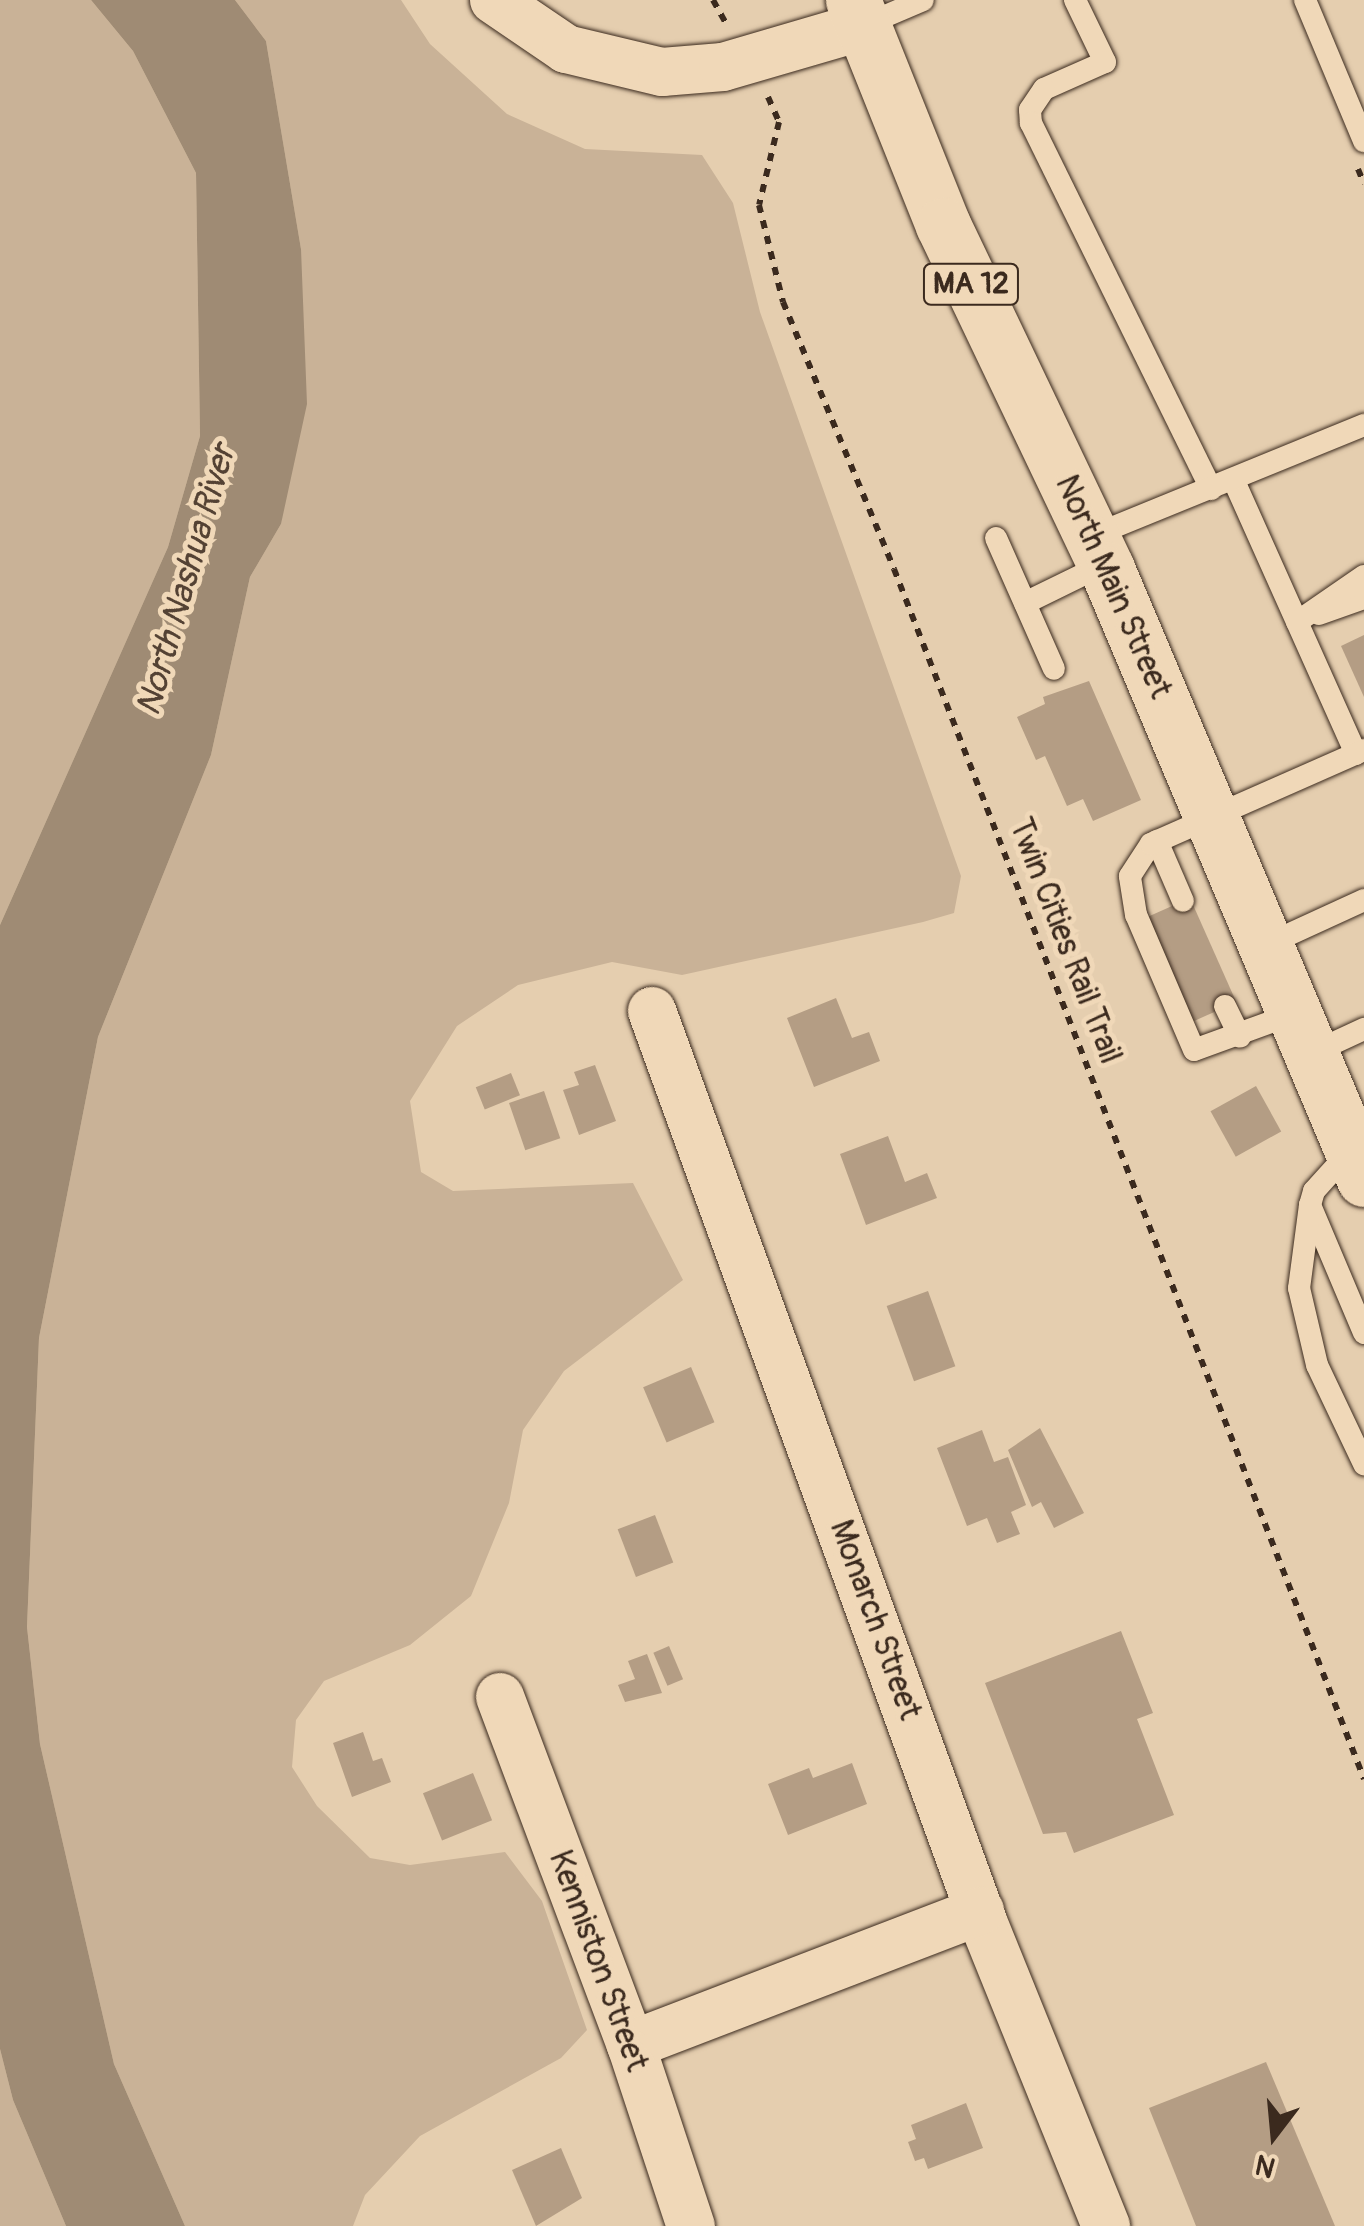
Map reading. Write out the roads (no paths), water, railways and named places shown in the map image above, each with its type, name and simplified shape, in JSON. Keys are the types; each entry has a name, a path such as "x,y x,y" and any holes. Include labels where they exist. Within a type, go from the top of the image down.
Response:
{"highway":[{"name":"North Main Street","path":"857,14 942,226 1099,550 1302,1034 1354,1136"}],"street":[{"path":"494,0 566,48 662,72 723,67 857,14"},
{"name":"Monarch Street","path":"652,1011 980,1911 1106,2226"},
{"name":"Kenniston Street","path":"500,1697 631,2045 691,2226"},
{"path":"631,2045 980,1911"}],"lane":[{"path":"857,14 923,0"},
{"path":"1075,0 1104,62 1044,89 1030,110 1031,123 1211,489"},
{"path":"1305,0 1364,140"},
{"path":"1025,603 1099,550 1211,489 1364,425"},
{"path":"1234,480 1360,752 1157,841 1139,854 1130,889 1190,1046 1202,1052 1240,1037 1364,1029"},
{"path":"996,538 1054,669"},
{"path":"1297,622 1364,576"},
{"path":"1297,622 1364,598"},
{"path":"1157,841 1183,901"},
{"path":"1264,946 1362,904"},
{"path":"1226,1006 1240,1037"},
{"path":"1354,1136 1314,1191 1300,1288 1317,1365 1364,1464"},
{"path":"1310,1206 1364,1333"}],"water":[{"name":"North Nashua River","path":"91,0 235,0 266,41 301,249 307,404 281,524 250,577 211,755 98,1037 39,1338 27,1627 40,1744 114,2064 185,2226 66,2226 13,2100 0,2049 0,925 168,547 200,436 196,173 133,51"}]}
